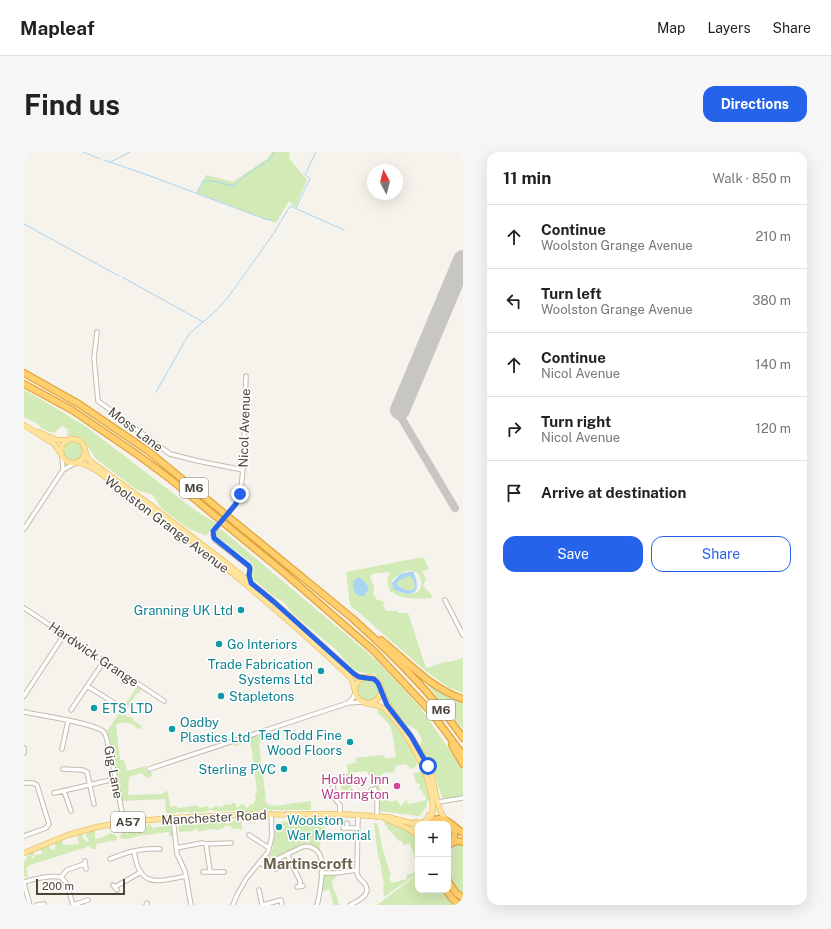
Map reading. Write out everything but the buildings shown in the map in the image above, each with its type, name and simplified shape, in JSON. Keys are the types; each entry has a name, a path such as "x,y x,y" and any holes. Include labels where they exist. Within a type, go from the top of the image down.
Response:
{"highway":[{"name":"M6","path":"24,373 79,404 148,451 352,618 382,645 412,676 463,738"},
{"name":"M6","path":"24,384 72,410 110,435 156,469 281,570 374,651 406,684 440,724 463,755"},
{"name":"M6","path":"352,618 371,631 434,685 463,699"},
{"name":"M6","path":"440,724 463,764"},
{"path":"433,821 438,819 445,821"},
{"path":"451,824 463,833"},
{"path":"451,825 455,832 451,842"},
{"path":"451,845 459,841 463,842"},
{"path":"451,888 463,898"},
{"path":"448,893 459,905"}],"main road":[{"path":"24,425 56,446 67,462 76,463 84,456 85,450 83,444 79,441 57,440 33,430"},
{"path":"62,456 62,448 64,444 70,440"},
{"name":"Woolston Grange Avenue","path":"85,450 87,457 93,464 162,513 240,574 273,601 355,675 359,677 368,677"},
{"name":"Woolston Grange Avenue","path":"76,463 88,465 178,531 244,583 294,625 348,675 352,680 355,692"},
{"path":"429,821 432,815 430,789 419,759 405,736 382,708 364,703 358,698 355,692 357,683 364,678 368,677 376,680 387,705 411,736 426,762 433,781 441,814 448,821"},
{"path":"364,703 377,700 381,689"},
{"path":"402,820 406,819 420,823 424,822 428,818 432,805"},
{"name":"Manchester Road","path":"24,853 68,835 96,827 124,822 173,818 272,814 340,814 384,818 388,817 415,824"},
{"name":"Manchester Road","path":"384,818 410,829 415,833"}],"street":[{"name":"Moss Lane","path":"97,332 94,358 98,401 170,454 243,470"},
{"name":"Nicol Avenue","path":"246,376 243,470 240,497 213,533 214,538 249,566 251,583"},
{"path":"62,456 63,470"},
{"path":"24,529 63,470 76,463"},
{"path":"240,574 249,573"},
{"path":"445,600 463,635"},
{"name":"Hardwick Grange","path":"24,608 164,701"},
{"path":"24,696 64,634"},
{"path":"71,710 104,661"},
{"path":"88,686 116,704"},
{"path":"348,703 353,698 355,692"},
{"path":"111,701 113,697"},
{"path":"149,769 348,703 364,703"},
{"name":"Gig Lane","path":"24,712 96,728 105,733 124,822"},
{"path":"62,749 68,721"},
{"path":"24,748 24,753"},
{"path":"62,770 86,771 88,774 94,804"},
{"path":"54,793 115,779"},
{"path":"24,783 33,783 37,785 49,824 46,828 25,836 24,830"},
{"path":"338,787 333,787 335,799 340,805 340,814"},
{"path":"371,790 375,789 377,798 377,817"},
{"path":"64,791 71,811"},
{"path":"438,802 463,798"},
{"path":"233,905 246,879 268,852 272,834 272,814"},
{"path":"350,905 363,898 366,892 366,887 358,877 357,870 358,815"},
{"path":"173,818 176,848 186,876 191,905"},
{"path":"347,823 345,828 358,828"},
{"path":"250,835 269,848"},
{"path":"176,848 202,843 231,843"},
{"path":"206,844 210,871"},
{"path":"260,863 264,865 308,845 314,849 321,856 319,898 317,905"},
{"path":"111,857 148,848 160,849"},
{"path":"134,851 136,863 141,872 149,879 158,881 186,876"},
{"path":"287,854 300,881 300,886"},
{"path":"273,861 276,869"},
{"path":"61,877 67,870 84,862 86,869"},
{"path":"321,873 336,873 357,870"},
{"path":"203,872 224,871"},
{"path":"115,887 141,872"},
{"path":"30,905 24,883 40,878 56,876 61,877 67,884 73,905 88,900"},
{"path":"259,890 262,905 282,899 282,905"},
{"path":"37,905 44,903"}],"green space":[{"path":"272,152 290,152 289,158 307,180 295,208 289,201 276,223 197,193 206,175 233,182 268,158"},
{"path":"24,390 88,428 196,511 216,523 206,536 186,527 161,508 153,495 137,490 95,458 84,440 75,436 67,436 68,429 62,426 54,433 42,429 38,424 24,417"},
{"path":"73,442 80,445 83,452 80,459 73,462 66,459 63,452 66,445"},
{"path":"219,529 374,658 419,706 463,769 463,796 444,799 442,797 433,771 420,746 422,740 417,730 406,724 387,699 382,682 379,678 374,674 359,672 353,669 336,650 292,613 285,603 273,596 253,579 253,564 216,536 217,530"},
{"path":"423,557 429,569 422,571 426,579 423,586 431,594 432,598 407,598 390,592 387,578 390,574 388,572 372,574 370,577 374,586 373,593 376,599 384,602 383,604 386,611 408,613 426,668 463,658 463,693 448,687 427,672 350,605 346,572","holes":["411,570 417,573 420,577 421,585 419,590 408,594 396,590 393,586 392,580 401,573"]},
{"path":"409,576 413,579 415,586 414,590 407,590 397,585 398,581"},
{"path":"368,679 376,682 379,690 376,698 368,701 360,698 357,690 360,682"},
{"path":"423,679 463,701 463,729"},
{"path":"137,687 141,690 130,703 130,707 128,705 124,714 128,717 132,717 134,721 142,726 138,729 128,723 119,723 116,725 120,760 124,760 127,771 146,766 145,771 151,772 152,776 147,778 141,773 129,777 130,780 127,780 129,783 128,795 163,794 164,792 168,791 170,807 174,806 180,808 196,805 200,808 207,806 210,809 215,806 222,807 225,804 231,805 235,803 237,808 244,804 247,808 251,804 254,804 254,801 256,800 255,795 257,793 252,751 250,743 248,744 246,742 235,746 233,742 239,742 248,737 251,738 261,735 262,742 259,744 266,799 265,801 267,804 273,806 311,801 311,810 262,810 259,812 248,812 209,810 206,812 178,812 170,815 166,812 165,799 123,801 118,783 119,777 115,769 107,731"},
{"path":"379,709 385,713 402,734 412,750 417,764 412,769 406,764 395,766 395,771 390,773 385,772 378,778 380,789 385,798 392,802 396,800 401,806 406,800 409,804 426,800 425,795 422,795 423,792 419,788 420,785 415,781 414,773 423,773 430,801 427,801 426,808 419,816 379,811 374,774 368,775 367,771 350,773 352,791 342,792 338,775 348,773 347,764 356,763 355,758 384,755 385,759 396,757 392,731 389,724 377,712"},
{"path":"315,816 319,816 321,821 325,823 324,830 321,830 320,853 316,848 308,843 263,862 272,852 276,822 314,822"},
{"path":"203,818 219,819 225,821 227,824 237,820 239,822 242,821 242,830 237,828 233,829 230,826 224,826 224,828 218,830 211,829 198,832 197,829 195,829 193,831 179,832 178,827 180,826 180,822 183,822 184,825 189,822 191,825 206,823"},
{"path":"387,822 415,835 415,859 410,843 403,845 402,841 399,841 384,823"},
{"path":"165,823 173,824 173,837 169,836 169,832 137,836 127,839 119,837 123,832 123,827 125,827 126,833 128,834 128,825 135,826 134,832 141,828 147,827 148,824 150,824 153,828 164,826"},
{"path":"374,823 378,826 383,851 391,875 389,876 391,883 407,879 406,875 415,873 415,875 384,897 384,886 378,857"},
{"path":"93,830 95,831 95,838 101,838 110,833 116,835 117,840 96,844 96,849 92,849 90,846 30,865 26,868 28,877 24,876 24,863 29,853 34,851 34,855 32,857 33,859 35,855 43,854 40,849 45,846 50,846 50,850 53,849 55,851 55,842 60,840 63,842 63,845 79,844 77,836 81,834 87,842 89,841 85,834"},
{"path":"458,844 463,844 463,895 451,882 451,850"},
{"path":"322,875 336,875 336,878 332,880 339,905 334,905 329,889 322,892"},
{"path":"415,876 415,893 445,893 455,905 377,905"}],"water":[{"path":"413,571 417,585 416,591 405,594 393,589 392,583 400,574","holes":["409,576 413,579 415,586 414,590 407,590 397,585 398,581"]},
{"path":"359,577 365,582 369,589 364,596 359,596 354,590 353,581"}],"waterway":[{"path":"83,152 100,159"},
{"path":"111,162 130,152"},
{"path":"197,193 203,181 212,181 234,186 243,177 269,160 274,152"},
{"path":"296,208 310,178 305,175 316,152"},
{"path":"104,160 271,220"},
{"path":"156,392 189,334 217,310 229,296 274,233 290,206 344,230"},
{"path":"24,224 119,276"},
{"path":"122,277 203,322"}],"taxiway":[{"path":"400,410 399,414 455,508"}],"runway":[{"path":"400,410 463,260"}],"place":[{"name":"Granning UK Ltd","path":"241,610"},
{"name":"Go Interiors","path":"219,644"},
{"name":"Trade Fabrication Systems Ltd","path":"321,671"},
{"name":"Stapletons","path":"221,696"},
{"name":"ETS LTD","path":"94,708"},
{"name":"Oadby Plastics Ltd","path":"172,729"},
{"name":"Ted Todd Fine Wood Floors","path":"350,742"},
{"name":"Sterling PVC","path":"284,769"},
{"name":"Holiday Inn Warrington","path":"397,786"},
{"name":"Woolston War Memorial","path":"279,827"}],"district":[{"name":"Martinscroft","path":"308,864"}],"route":[{"path":"240,494 239,500 213,531 215,540 249,566 249,578 251,583 353,673 359,677 376,680 380,686 387,705 411,736 428,766"}]}
